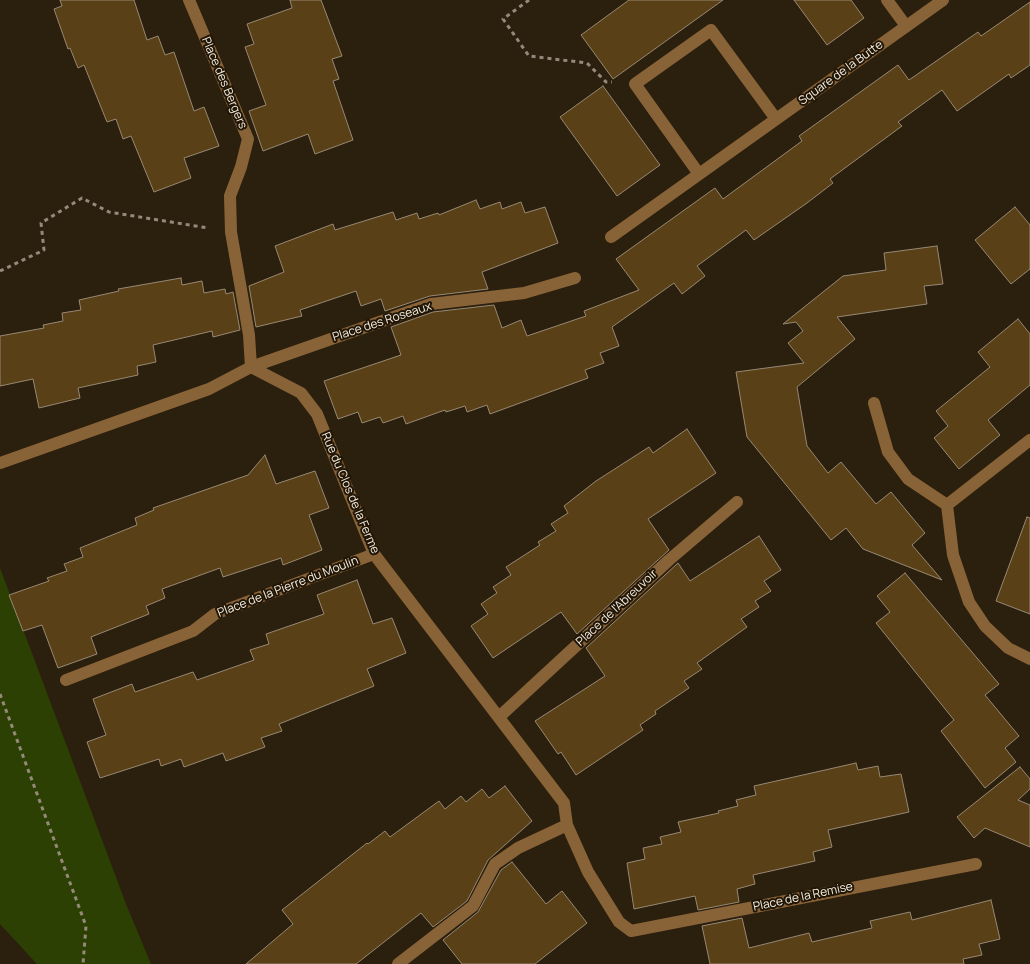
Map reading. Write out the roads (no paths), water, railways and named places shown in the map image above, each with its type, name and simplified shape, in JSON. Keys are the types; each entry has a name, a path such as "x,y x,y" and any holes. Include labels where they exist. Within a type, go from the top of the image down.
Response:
{"street":[{"name":"Place des Bergers","path":"189,0 248,139 242,167 230,196 231,232 250,335 251,367"},
{"path":"887,0 906,26"},
{"name":"Square de la Butte","path":"611,237 943,0"},
{"path":"699,174 635,84 711,30 776,119"},
{"name":"Place des Roseaux","path":"251,367 431,304 524,293 574,278"},
{"path":"0,463 209,389 251,367"},
{"name":"Rue du Clos de la Ferme","path":"251,367 301,393 317,414 374,554 564,803 567,825 588,872 619,922 631,932"},
{"path":"874,403 888,452 908,479 947,505 953,555 969,602 985,626 1008,648 1030,659"},
{"path":"947,505 1030,440"},
{"name":"Place de l'Abreuvoir","path":"499,716 669,560 737,502"},
{"name":"Place de la Pierre du Moulin","path":"66,680 193,631 215,614 374,554"},
{"path":"398,964 473,906 494,864 518,848 567,825"},
{"name":"Place de la Remise","path":"631,932 976,864"}]}
